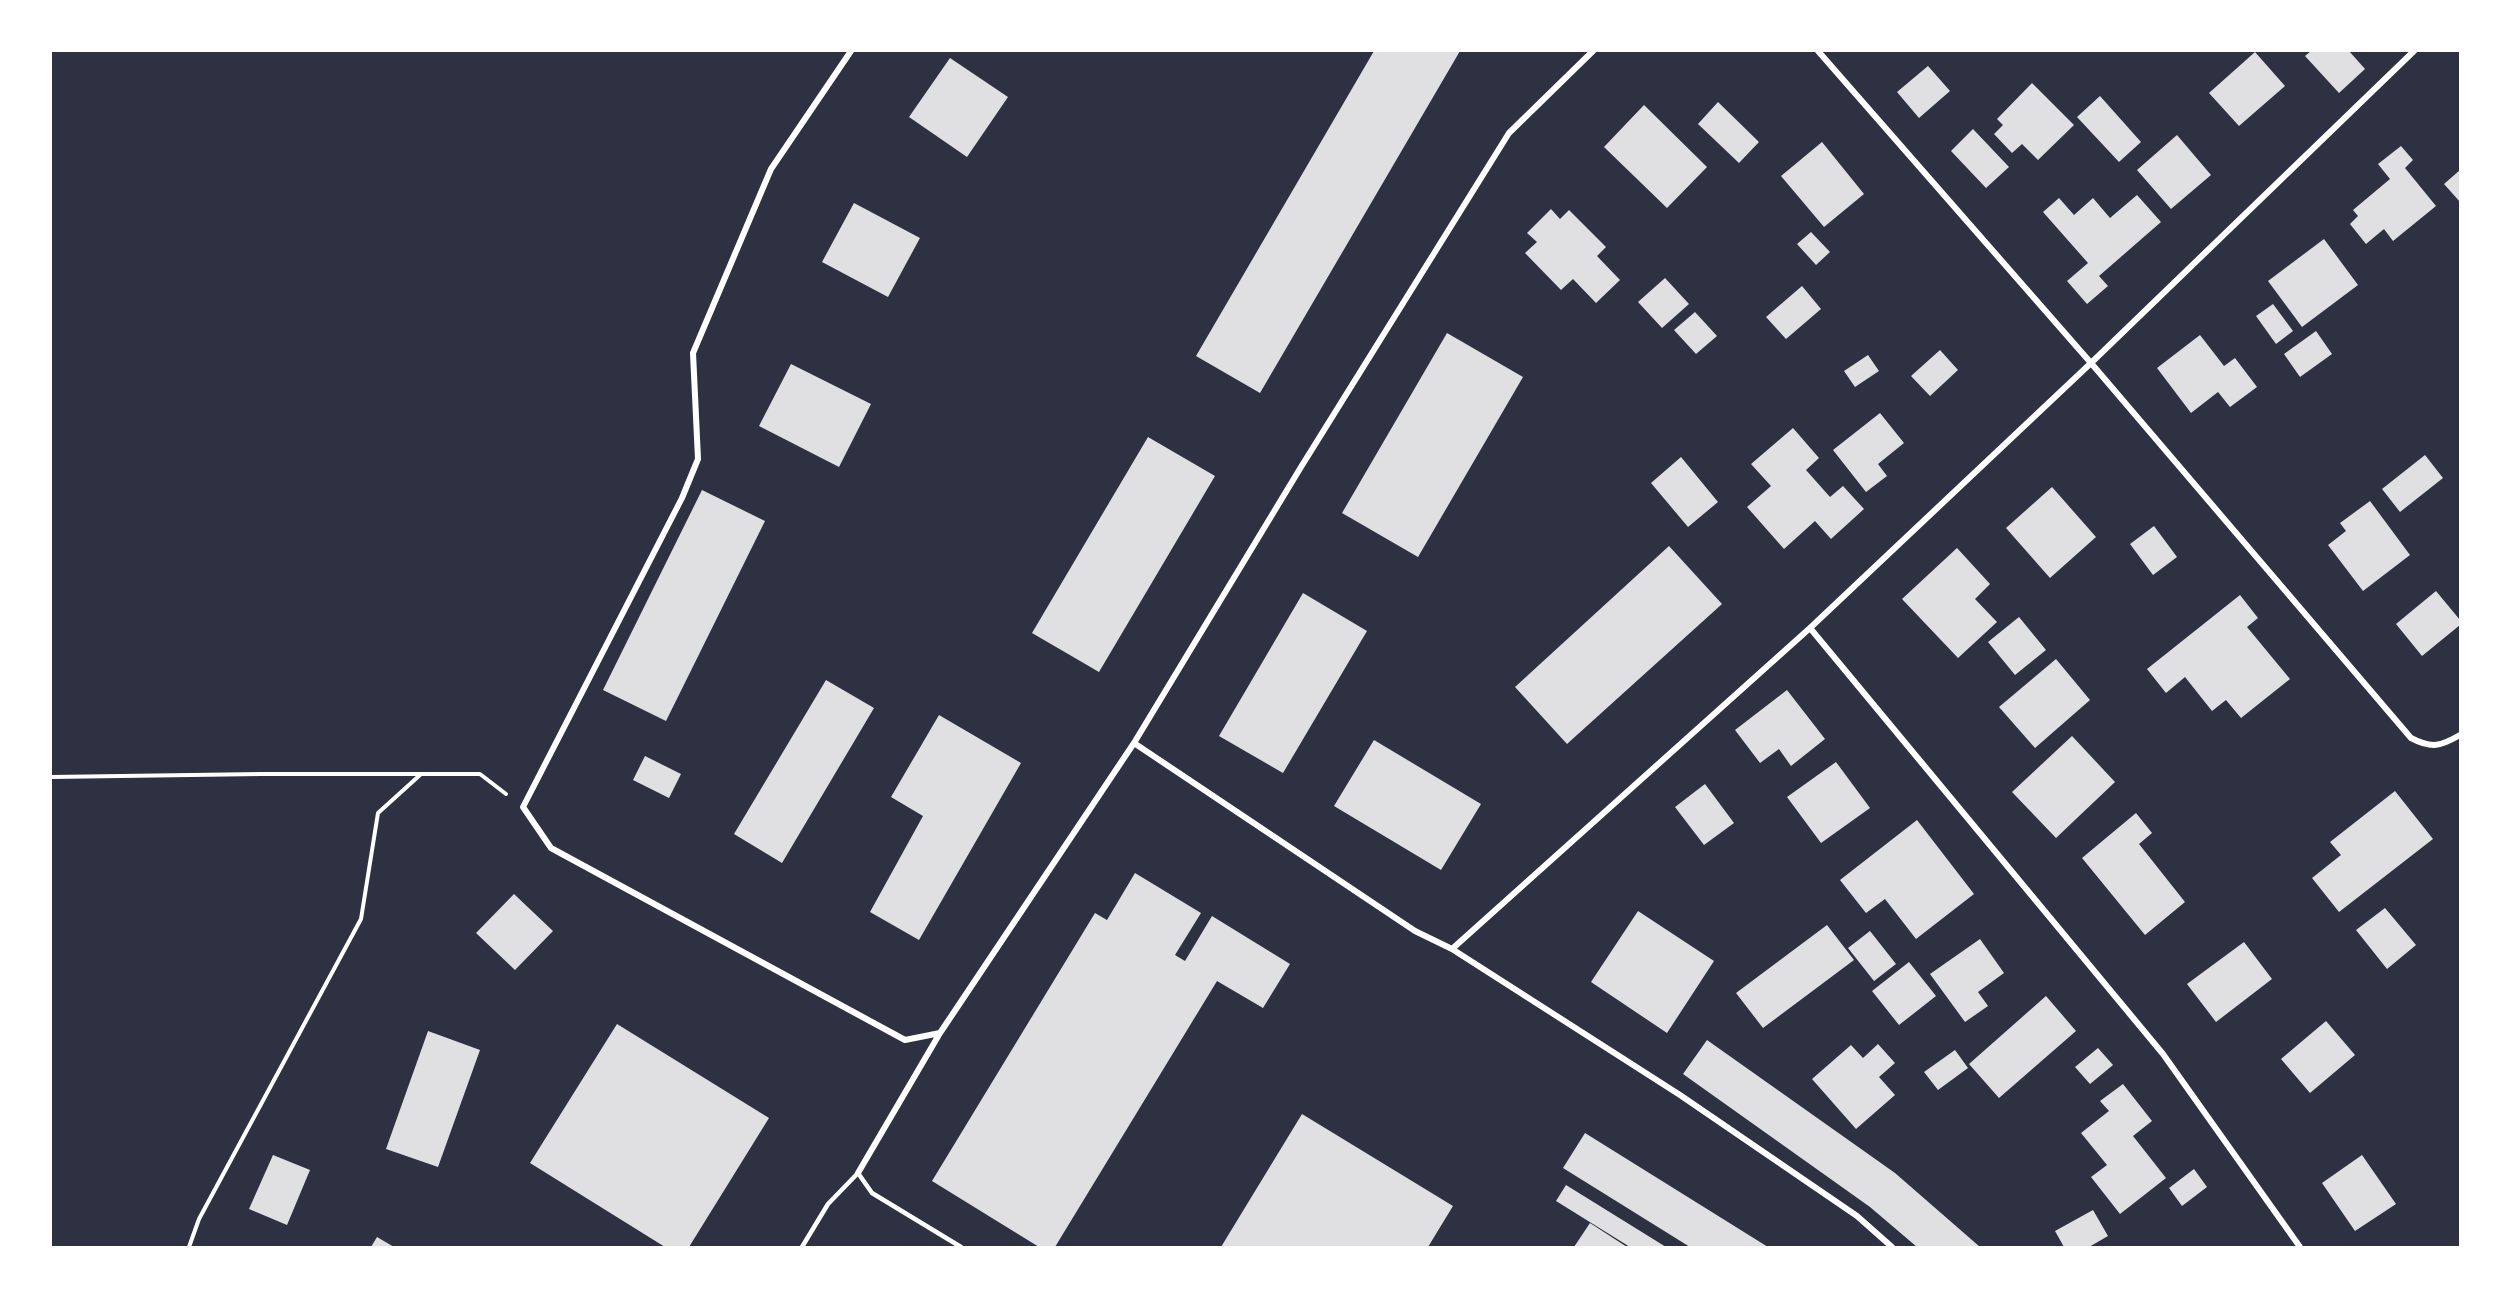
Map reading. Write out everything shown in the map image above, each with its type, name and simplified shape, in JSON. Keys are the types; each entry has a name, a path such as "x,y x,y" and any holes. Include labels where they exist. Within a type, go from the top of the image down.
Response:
{"street":[{"path":"851,51 771,170 693,353 698,459 682,498 523,807 550,848 905,1040 940,1033"},
{"path":"858,1173 940,1033 1134,742 1301,467 1509,133 1593,51"},
{"path":"1818,51 2091,363 2411,738 2426,746 2442,744 2460,735"},
{"path":"1452,949 1810,628 2091,363 2414,51"},
{"path":"1810,628 2163,1054 2300,1247"},
{"path":"1134,742 1415,932 1452,949 1680,1095 1857,1216 1892,1247"}],"lane":[{"path":"802,1247 828,1204 858,1173 872,1193 961,1247"}],"path":[{"path":"51,777 480,774 523,807"},
{"path":"189,1247 199,1219 361,919 378,813 420,775"}],"building":[{"path":"1374,51 1460,51 1260,393 1196,356"},
{"path":"2311,51 2349,51 2365,69 2339,93 2305,56"},
{"path":"2255,52 2285,86 2239,126 2209,93"},
{"path":"950,58 1008,97 967,157 909,117"},
{"path":"1928,66 1950,91 1919,118 1897,92"},
{"path":"2032,83 2074,125 2038,160 2022,144 2012,153 1994,134 2003,125 1997,119"},
{"path":"2100,96 2141,142 2119,162 2077,117"},
{"path":"1718,102 1759,142 1739,163 1698,124"},
{"path":"1644,105 1707,167 1667,208 1604,147"},
{"path":"1973,129 2009,167 1986,188 1951,151"},
{"path":"2177,135 2211,175 2171,209 2137,170"},
{"path":"1822,142 1864,194 1824,227 1781,176"},
{"path":"2401,146 2413,160 2405,168 2436,206 2393,241 2384,229 2366,244 2350,224 2358,216 2353,210 2390,179 2378,164"},
{"path":"2460,170 2460,202 2444,184"},
{"path":"2137,195 2161,222 2099,276 2108,286 2087,304 2067,281 2088,263 2043,212 2059,198 2074,215 2093,198 2110,218"},
{"path":"854,203 920,238 888,297 822,262"},
{"path":"1551,209 1560,219 1569,210 1606,247 1597,256 1620,280 1596,303 1573,279 1561,290 1525,253 1537,242 1527,233"},
{"path":"1811,232 1830,252 1816,265 1797,244"},
{"path":"2324,239 2358,285 2302,327 2268,281"},
{"path":"1665,278 1689,304 1662,328 1638,302"},
{"path":"1802,286 1821,309 1786,339 1766,317"},
{"path":"2273,304 2293,331 2276,344 2256,316"},
{"path":"1695,312 1717,336 1696,354 1674,330"},
{"path":"2316,331 2332,354 2300,377 2284,354"},
{"path":"1447,333 1523,377 1418,557 1342,513"},
{"path":"2200,335 2224,366 2235,358 2257,387 2230,407 2218,392 2191,413 2157,368"},
{"path":"1940,350 1958,370 1930,396 1911,376"},
{"path":"1868,355 1879,371 1855,387 1844,371"},
{"path":"791,364 871,404 839,467 759,426"},
{"path":"1880,413 1904,443 1878,464 1887,476 1866,492 1833,450"},
{"path":"1793,428 1819,458 1806,470 1830,497 1843,486 1864,509 1831,539 1815,521 1784,549 1747,507 1771,486 1751,464"},
{"path":"1148,437 1215,476 1099,672 1032,633"},
{"path":"2425,455 2443,478 2400,512 2382,489"},
{"path":"1681,457 1718,502 1688,527 1651,483"},
{"path":"2052,487 2096,537 2050,578 2006,528"},
{"path":"702,490 765,521 666,721 603,690"},
{"path":"2370,501 2410,555 2363,591 2328,545 2346,531 2340,523"},
{"path":"2154,526 2177,557 2153,575 2130,544"},
{"path":"1669,546 1722,604 1567,744 1515,687"},
{"path":"1957,548 1990,584 1975,599 1997,622 1958,658 1902,599"},
{"path":"2436,591 2460,620 2460,625 2422,656 2396,624"},
{"path":"1303,593 1367,631 1283,773 1219,736"},
{"path":"2240,595 2258,618 2247,627 2290,679 2241,718 2226,700 2212,711 2185,677 2166,693 2147,669"},
{"path":"2019,617 2046,650 2015,675 1988,642"},
{"path":"2056,659 2090,700 2035,748 1999,707"},
{"path":"826,680 874,708 782,863 734,834"},
{"path":"1787,690 1825,739 1791,766 1779,749 1760,763 1735,730"},
{"path":"939,715 1021,763 919,940 870,912 923,816 891,797"},
{"path":"2072,736 2115,782 2056,838 2012,792"},
{"path":"1374,740 1481,804 1441,870 1334,806"},
{"path":"645,756 681,774 669,798 633,780"},
{"path":"1836,762 1870,808 1821,843 1787,797"},
{"path":"1705,784 1734,823 1704,845 1675,807"},
{"path":"2395,791 2433,839 2339,912 2312,878 2341,855 2330,842"},
{"path":"2136,813 2152,833 2139,844 2185,902 2145,935 2082,858"},
{"path":"1917,820 1974,894 1916,939 1885,899 1866,913 1840,880"},
{"path":"1135,873 1201,913 1175,955 1185,961 1212,916 1290,964 1263,1008 1217,981 1055,1247 1039,1247 932,1181 1095,913 1107,920"},
{"path":"514,894 553,931 515,970 476,933"},
{"path":"2385,908 2416,945 2387,969 2356,930"},
{"path":"1638,911 1714,961 1667,1033 1591,982"},
{"path":"1827,925 1854,960 1763,1028 1736,993"},
{"path":"1870,931 1896,964 1874,981 1848,948"},
{"path":"1980,939 2004,973 1978,992 1988,1006 1965,1022 1930,974"},
{"path":"2244,942 2272,979 2216,1022 2187,984"},
{"path":"1909,962 1936,996 1899,1025 1872,991"},
{"path":"2046,996 2076,1031 1999,1098 1969,1064"},
{"path":"2326,1021 2355,1055 2310,1093 2281,1059"},
{"path":"617,1024 769,1118 689,1247 665,1247 530,1163"},
{"path":"428,1031 480,1050 438,1167 386,1149"},
{"path":"1707,1040 1895,1173 1980,1247 1917,1247 1870,1207 1683,1074"},
{"path":"1878,1044 1895,1063 1879,1077 1895,1095 1856,1129 1812,1079 1851,1045 1863,1058"},
{"path":"2098,1048 2113,1065 2090,1084 2075,1067"},
{"path":"1955,1050 1968,1068 1938,1090 1924,1072"},
{"path":"2123,1084 2152,1121 2133,1136 2166,1178 2120,1214 2091,1177 2107,1165 2081,1133 2109,1111 2100,1101"},
{"path":"1302,1114 1453,1206 1428,1247 1221,1247"},
{"path":"1585,1133 1768,1247 1690,1247 1563,1168"},
{"path":"273,1155 310,1170 287,1225 249,1209"},
{"path":"2362,1155 2396,1204 2355,1231 2322,1183"},
{"path":"2194,1169 2207,1187 2182,1206 2169,1188"},
{"path":"1566,1185 1666,1247 1630,1247 1556,1201"},
{"path":"2093,1210 2108,1236 2089,1247 2064,1247 2055,1231"},
{"path":"1590,1223 1627,1247 1574,1247"},
{"path":"377,1237 394,1247 371,1247"}]}
